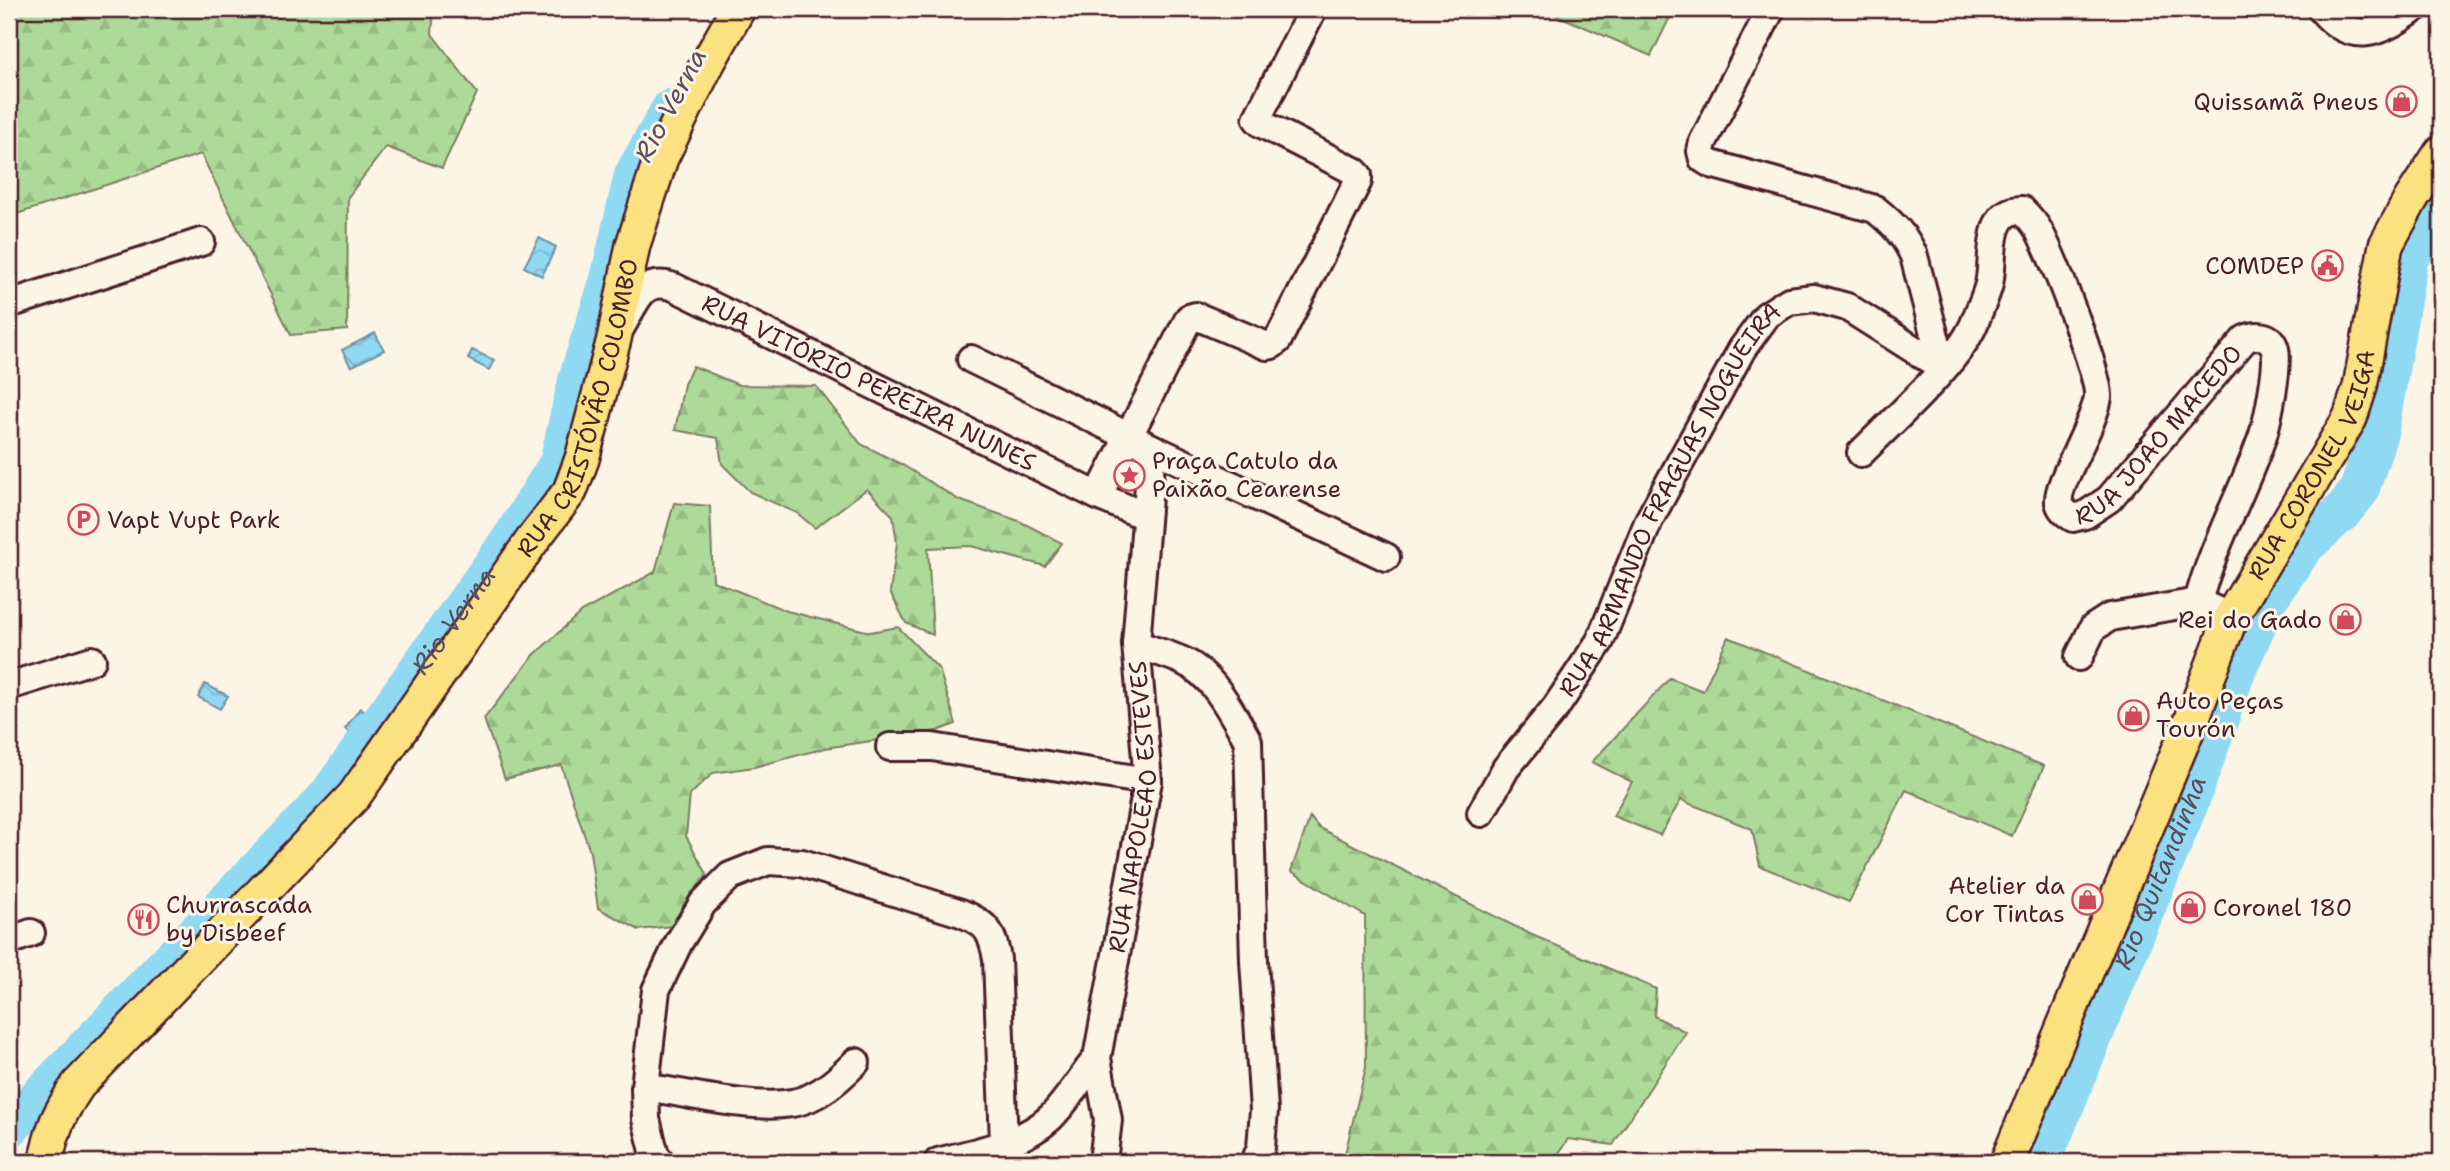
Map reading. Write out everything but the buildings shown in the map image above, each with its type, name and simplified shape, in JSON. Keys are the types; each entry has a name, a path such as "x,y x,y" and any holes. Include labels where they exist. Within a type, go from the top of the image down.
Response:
{"main road":[{"name":"RUA CRISTÓVÃO COLOMBO","path":"46,1162 50,1136 59,1113 78,1085 354,796 534,538 570,491 582,459 614,339 632,245 661,158 705,68 738,9"},
{"name":"RUA CORONEL VEIGA","path":"2007,1162 2194,714 2231,617 2350,418 2360,387 2386,245 2411,199 2441,153"}],"street":[{"path":"1098,496 1189,318 1196,316 1266,346 1272,345 1278,340 1358,181 1354,170 1257,119 1258,112 1313,9"},
{"path":"1771,9 1703,142 1703,159 1711,164 1875,209 1895,226 1907,240 1914,256 1943,368"},
{"path":"2321,9 2329,19 2346,29 2360,33 2376,32 2396,23 2414,9"},
{"name":"RUA JOÃO MACEDO","path":"1861,453 1943,368 1971,333 1989,282 1996,228 2002,216 2013,210 2022,210 2039,231 2083,340 2098,395 2092,422 2061,488 2059,503 2064,512 2073,518 2085,515 2109,499 2245,339 2254,335 2264,336 2276,349 2264,433 2198,602"},
{"path":"9,304 201,242"},
{"name":"RUA VITÓRIO PEREIRA NUNES","path":"614,339 642,291 652,284 663,283 1098,496 1145,516"},
{"name":"RUA ARMANDO FRAGUAS NOGUEIRA","path":"1481,813 1506,768 1556,707 1600,641 1649,520 1742,349 1767,315 1789,300 1814,298 1847,307 1943,368"},
{"path":"971,359 1152,448 1386,557"},
{"name":"RUA NAPOLEÃO ESTEVES","path":"1103,1162 1108,1120 1097,1058 1147,781 1136,644 1152,448"},
{"path":"2079,657 2093,628 2110,617 2198,602 2231,617"},
{"path":"1136,644 1185,662 1204,677 1231,711 1248,741 1254,961 1264,1110 1261,1147 1255,1162"},
{"path":"9,686 92,660"},
{"path":"890,747 932,747 1147,781"},
{"path":"660,1162 655,1155 646,1119 645,1087 656,990 679,942 703,903 730,876 768,861 802,863 961,913 975,919 992,935 997,959 1004,1143"},
{"path":"938,1162 1004,1143 1030,1132 1050,1118 1097,1058"},
{"path":"645,1087 752,1103 794,1103 832,1086 856,1062"}],"green space":[{"path":"9,9 434,9 432,34 477,93 442,168 386,147 348,197 347,330 291,335 201,154 17,214 9,211"},
{"path":"1543,9 1674,9 1651,56"},
{"path":"693,366 739,385 816,386 861,444 901,464 959,500 1019,521 1062,543 1045,566 971,546 928,548 933,635 906,623 890,592 897,543 893,516 867,489 815,528 797,513 750,492 722,464 718,438 675,430 684,384"},
{"path":"674,503 710,506 713,581 787,611 870,632 898,627 939,669 956,724 937,731 825,748 754,767 713,773 690,795 686,836 707,874 680,925 639,930 598,908 590,852 561,765 505,779 484,719 533,656 581,612 655,572"},
{"path":"1728,637 2044,766 2012,836 1906,790 1849,902 1760,866 1752,829 1681,800 1660,835 1613,816 1632,782 1592,762 1670,678 1703,691"},
{"path":"1310,817 1319,828 1530,934 1656,989 1654,1016 1686,1032 1613,1145 1568,1139 1553,1162 1343,1162 1366,1067 1365,916 1291,871"}],"water":[{"path":"539,238 556,247 542,276 524,267"},
{"path":"375,333 384,350 351,367 342,350"},
{"path":"472,350 494,360 489,370 468,359"},
{"path":"205,684 228,696 220,709 198,697"},
{"path":"360,708 371,717 357,738 345,729"}],"waterway":[{"name":"Rio Verna","path":"9,1128 326,799 515,534 559,463 579,376 610,279 634,175 671,109"},
{"name":"Rio Quitandinha","path":"2041,1162 2188,805 2236,671 2267,600 2305,545 2341,513 2359,491 2379,429 2408,259 2441,208"}],"place":[{"name":"Quissamã Pneus","path":"2402,102"},
{"name":"COMDEP","path":"2327,266"},
{"name":"Praça Catulo da Paixão Cearense","path":"1129,475"},
{"name":"Vapt Vupt Park","path":"84,520"},
{"name":"Rei do Gado","path":"2345,620"},
{"name":"Auto Peças Tourón","path":"2133,715"},
{"name":"Atelier da Cor Tintas","path":"2088,900"},
{"name":"Coronel 180","path":"2190,908"},
{"name":"Churrascada by Disbeef","path":"143,919"}]}
